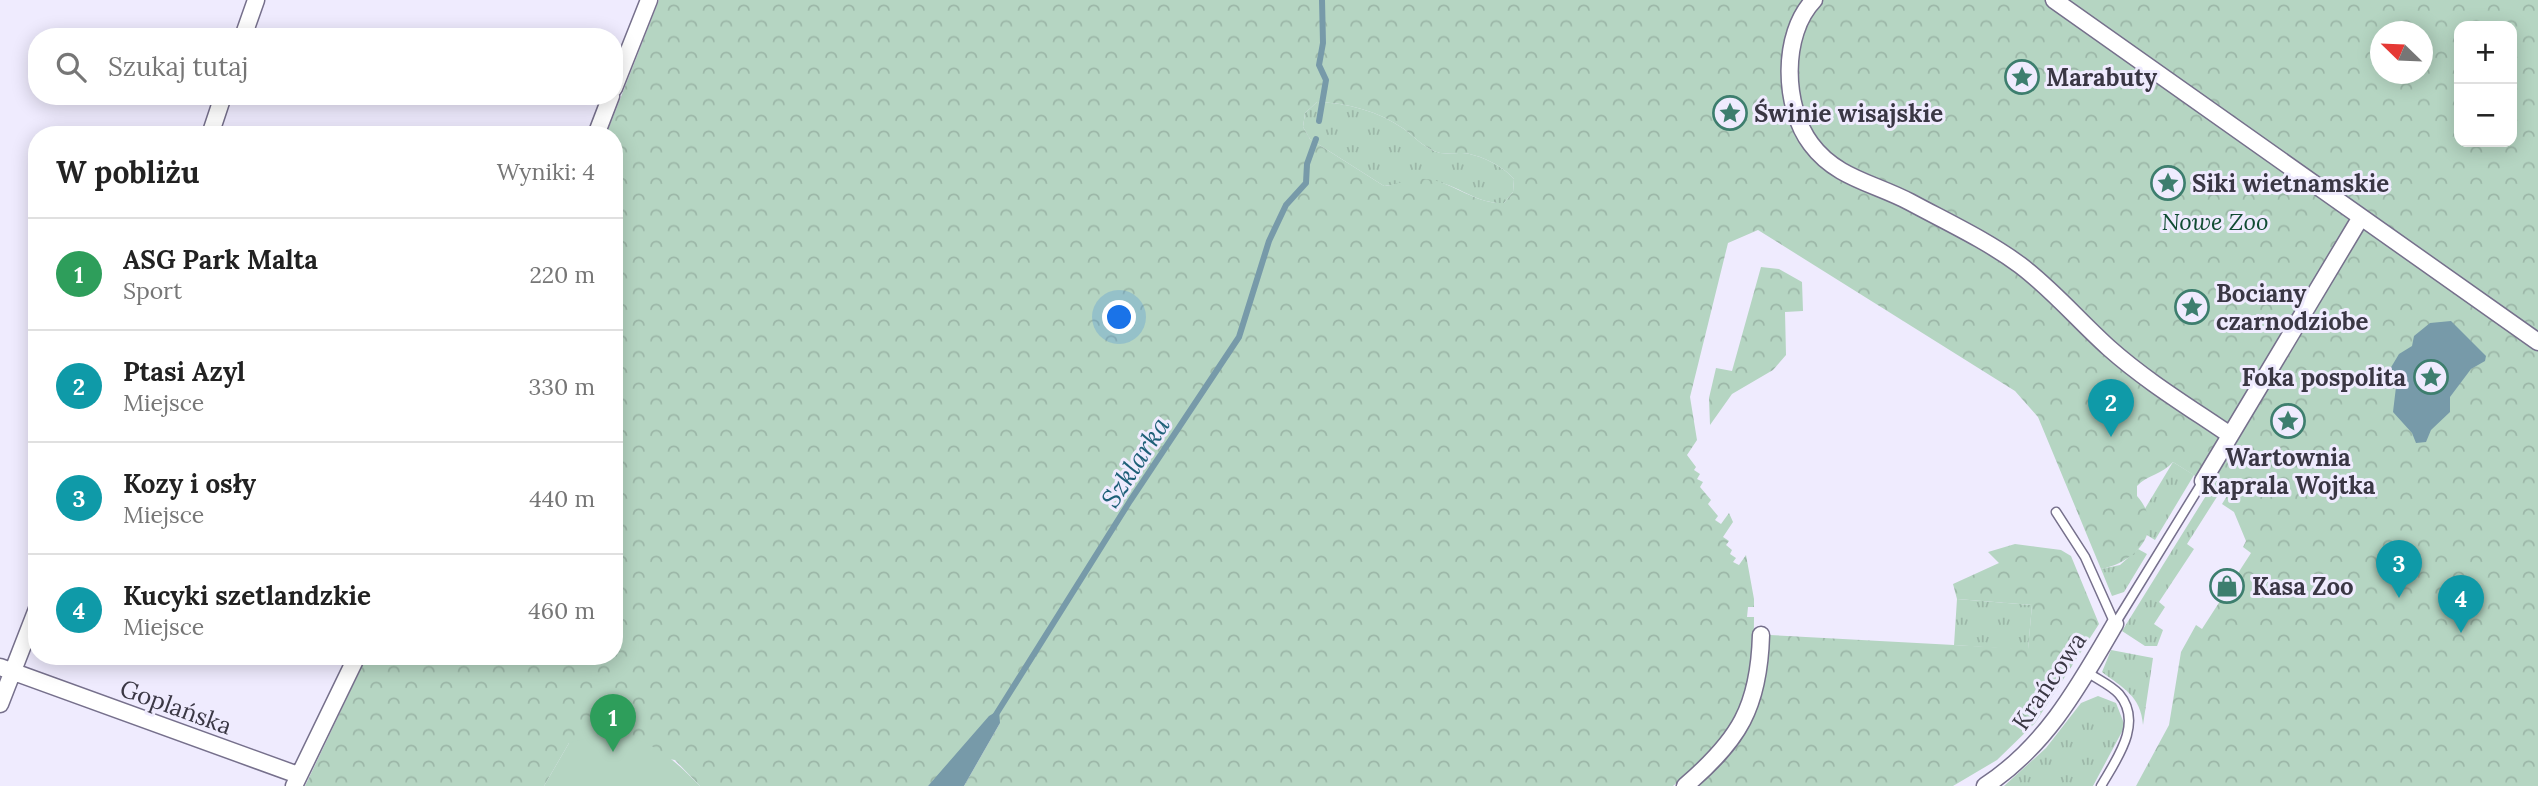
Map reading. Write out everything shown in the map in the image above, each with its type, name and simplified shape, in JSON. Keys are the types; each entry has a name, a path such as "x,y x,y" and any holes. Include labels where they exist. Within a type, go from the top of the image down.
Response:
{"street":[{"path":"246,28 256,0"},
{"path":"623,65 649,0"},
{"path":"1814,0 1796,30 1791,65 1796,111 1808,141 1833,169 1896,195 1993,247 2022,266 2140,374 2230,435"},
{"path":"2054,0 2538,342"},
{"path":"213,126 220,105"},
{"path":"599,126 608,105"},
{"path":"2203,481 2361,216"},
{"name":"Krańcowa","path":"1984,786 2014,766 2054,724 2115,624"},
{"path":"0,704 7,670 28,627"},
{"path":"1685,786 1719,755 1741,725 1756,690 1761,635"},
{"path":"296,781 353,665"},
{"name":"Goplańska","path":"7,670 296,781"}],"lane":[{"path":"2115,624 2203,481"},
{"path":"2056,512 2085,557 2115,624"},
{"path":"2087,673 2118,692 2127,706 2130,721 2126,739 2101,786"}],"green space":[{"name":"Nowe Zoo","path":"659,0 2538,0 2538,786 2136,786 2169,725 2181,652 2196,625 2202,629 2251,553 2243,547 2246,541 2234,512 2222,504 2227,496 2173,462 2137,486 2137,496 2149,520 2148,532 2143,542 2136,552 2126,559 2101,569 2038,417 2015,391 1758,230 1728,243 1690,397 1697,440 1687,455 1696,467 1694,470 1700,474 1697,479 1703,482 1700,487 1711,500 1708,504 1718,516 1715,520 1721,524 1729,513 1733,522 1723,537 1729,541 1726,545 1732,550 1730,554 1736,558 1733,562 1739,565 1746,555 1754,599 1754,607 1748,607 1747,617 1754,617 1750,672 1746,694 1727,731 1673,786 964,786 1000,723 928,786 700,786 675,760 569,743 544,786 305,786 363,665 623,665 623,126 610,126 618,105 623,105 623,92","holes":["1317,102 1340,104 1373,113 1394,123 1435,151 1469,154 1497,165 1514,179 1513,192 1504,203 1481,200 1428,179 1384,186 1310,139 1303,127 1305,113"]},
{"path":"1317,102 1351,106 1373,113 1404,129 1435,151 1469,154 1490,162 1514,179 1513,192 1504,203 1495,203 1436,182 1421,181 1384,186 1310,139 1303,127 1305,113"},
{"path":"1761,267 1779,269 1802,282 1803,311 1785,312 1786,355 1773,370 1732,394 1710,425 1709,398 1716,368 1732,371"},
{"path":"2173,462 2194,475 2155,540 2137,529 2137,522"},
{"path":"2212,486 2220,492 2187,544 2194,549 2159,602 2165,607 2154,624 2163,630 2157,646 2145,646 2122,631"},
{"path":"2015,544 2061,550 2071,556 2099,624 2035,723 1997,760 1953,786 1698,786 1730,752 1752,719 1765,682 1770,635 2028,649 2032,605 1957,599 1953,584 1999,563 1988,552"},
{"path":"2138,549 2147,554 2124,592 2112,596 2101,569 2120,565"},
{"path":"1957,599 2032,605 2028,650 1954,645"},
{"path":"2111,650 2153,658 2143,725 2135,700 2102,672"},
{"path":"2098,696 2116,703 2125,726 2093,786 2004,786 2046,748 2081,703"},
{"path":"612,731 660,751 700,786 544,786 569,743"}],"water":[{"path":"2451,321 2486,356 2485,361 2471,369 2450,397 2450,412 2431,430 2426,442 2416,443 2412,433 2393,412 2396,387 2390,369 2399,354 2412,346 2414,336 2430,323"},
{"path":"999,710 1000,723 964,786 928,786 989,716"}],"waterway":[{"name":"Szklarka","path":"1319,121 1326,80 1319,65 1323,43 1322,0"},
{"name":"Szklarka","path":"995,716 1130,501 1239,337 1269,241 1286,205 1306,183 1307,164 1316,139"}],"place":[{"name":"Marabuty","path":"2022,77"},
{"name":"Świnie wisajskie","path":"1730,113"},
{"name":"Siki wietnamskie","path":"2168,183"},
{"name":"Bociany czarnodziobe","path":"2192,307"},
{"name":"Foka pospolita","path":"2431,377"},
{"name":"Wartownia Kaprala Wojtka","path":"2288,421"},
{"name":"Ptasi Azyl","path":"2111,437"},
{"name":"Kasa Zoo","path":"2227,586"},
{"name":"Kozy i osły","path":"2399,598"},
{"name":"Kucyki szetlandzkie","path":"2461,633"},
{"name":"ASG Park Malta","path":"613,752"}]}
